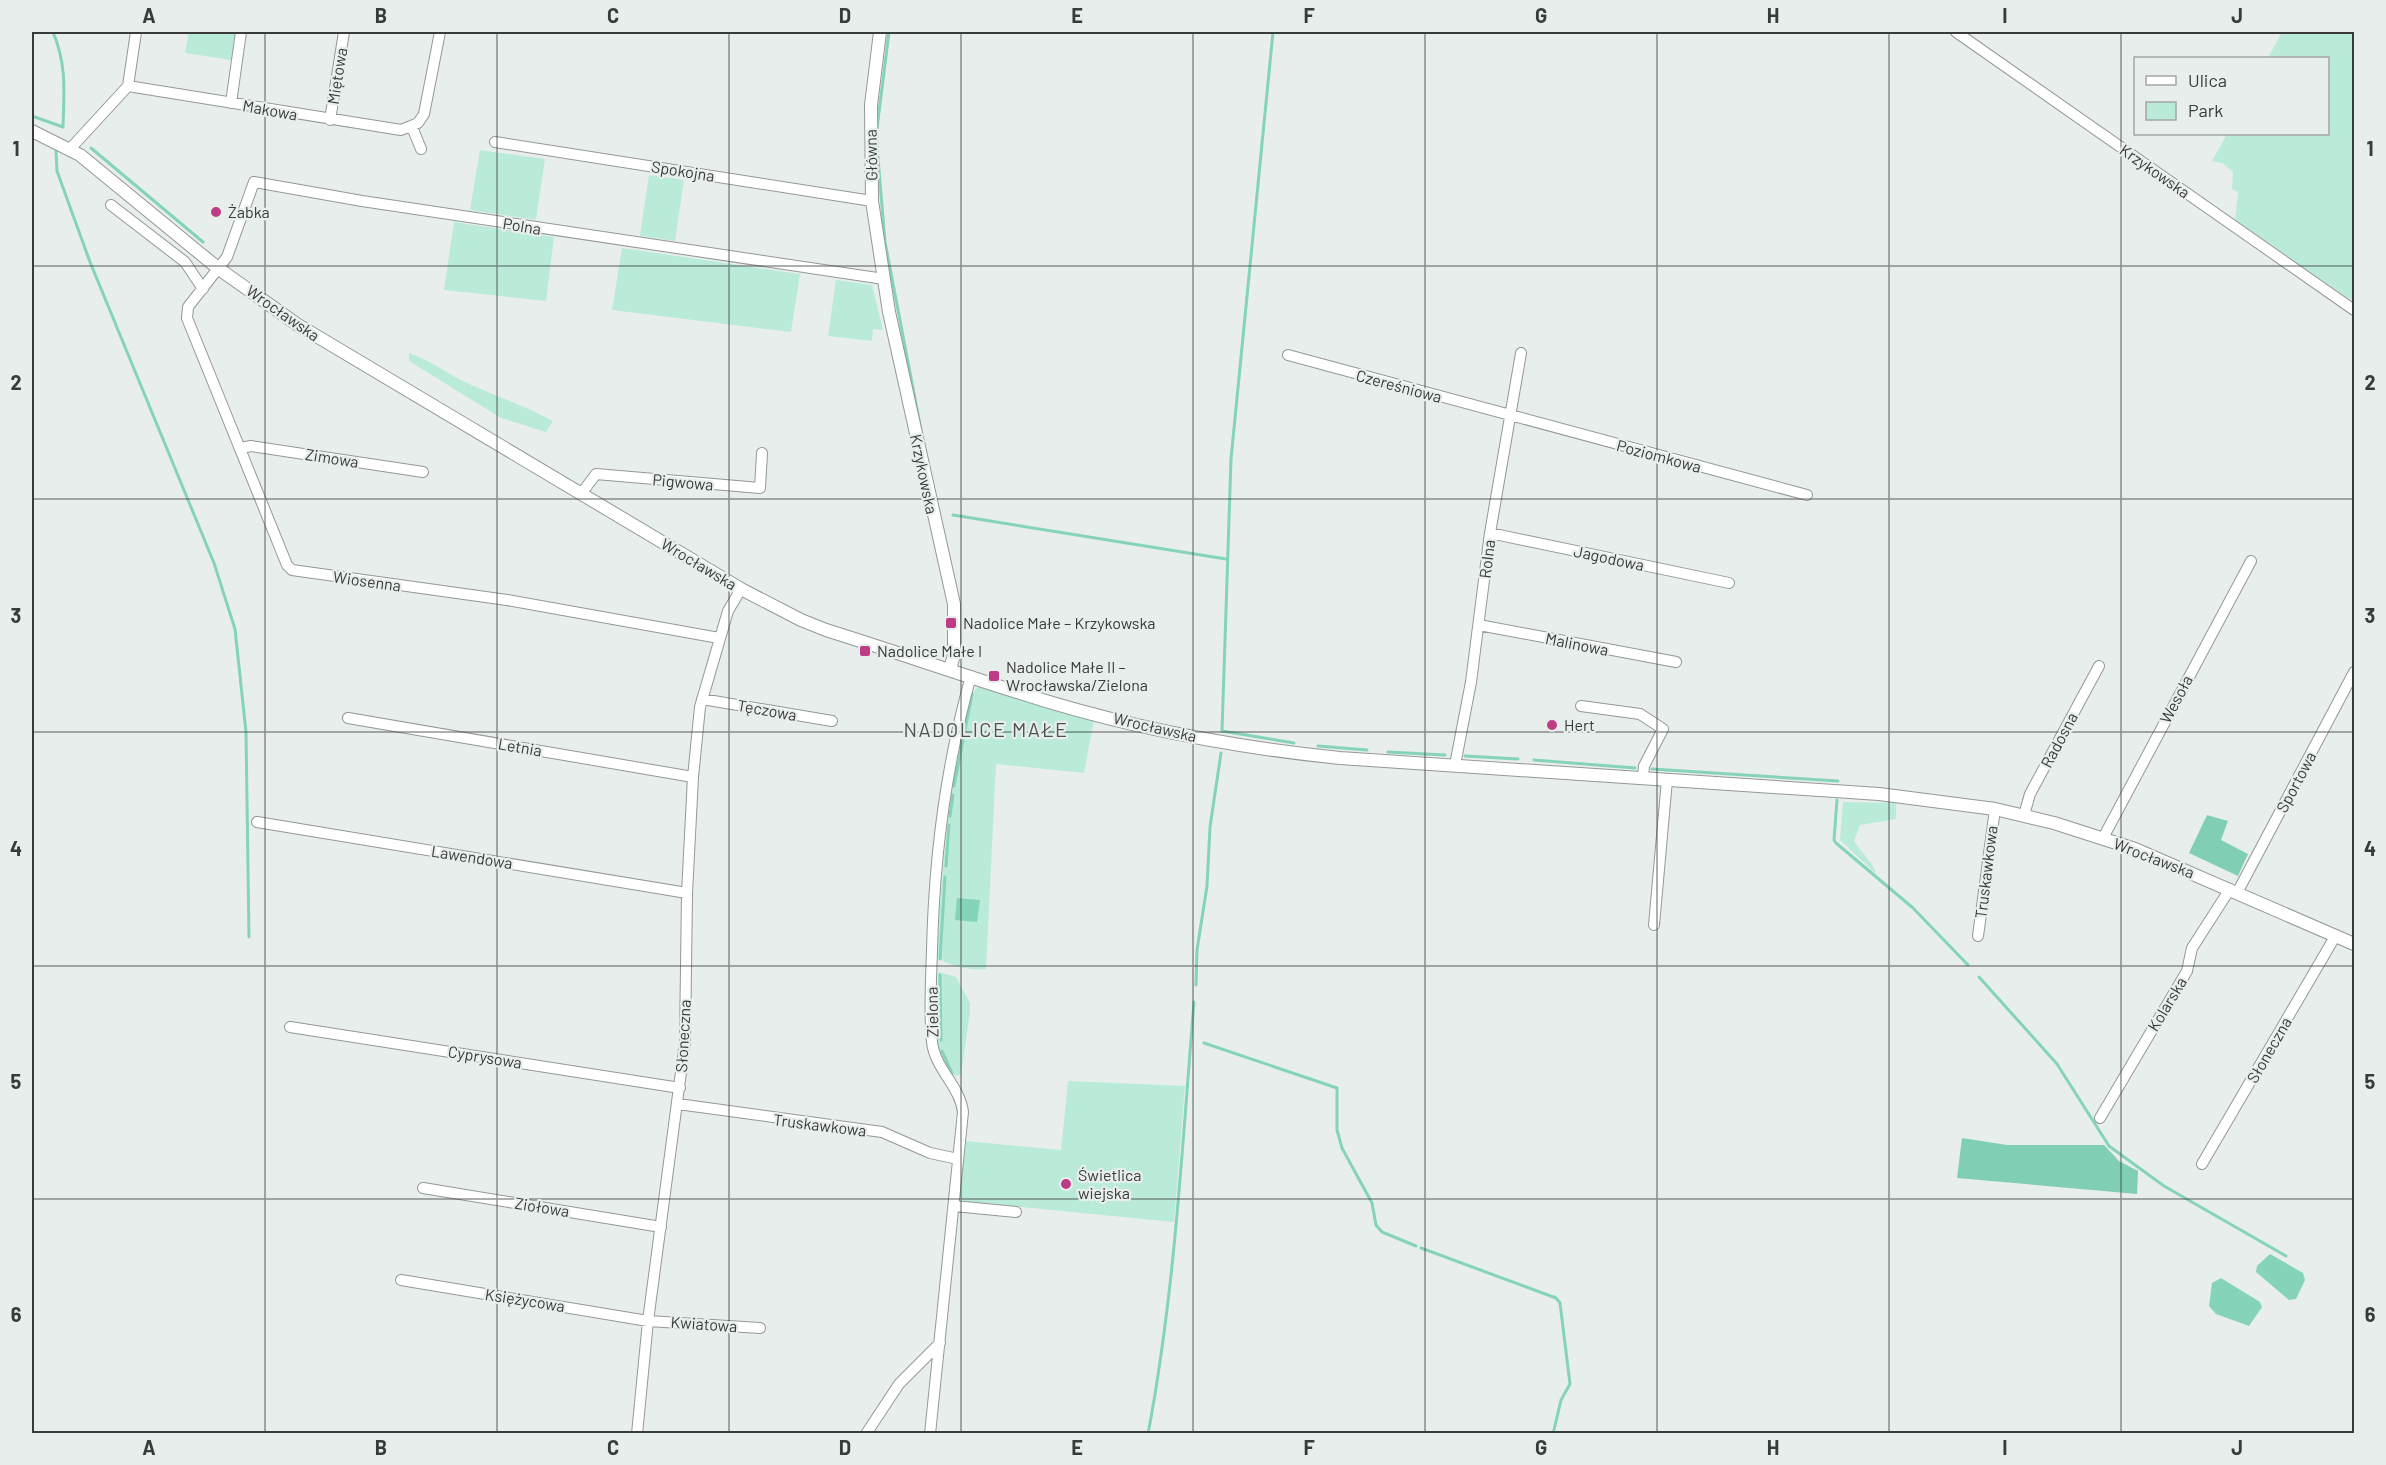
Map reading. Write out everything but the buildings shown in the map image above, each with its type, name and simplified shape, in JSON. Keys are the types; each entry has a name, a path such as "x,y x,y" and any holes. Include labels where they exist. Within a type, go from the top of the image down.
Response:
{"street":[{"path":"70,149 128,86 136,32"},
{"path":"231,103 242,32"},
{"name":"Miętowa","path":"330,120 344,32"},
{"path":"421,149 412,127 424,114 440,32"},
{"name":"Główna","path":"880,32 871,105 872,201 884,279"},
{"name":"Krzykowska","path":"1956,32 2355,310"},
{"name":"Makowa","path":"128,86 389,129 412,127"},
{"name":"Wrocławska","path":"32,131 70,149 219,268 297,325 741,589 801,620 1018,693 1092,713 1235,744 1340,758 1943,801 2024,815 2103,838 2234,891 2355,944"},
{"name":"Spokojna","path":"495,142 872,201"},
{"name":"Polna","path":"219,268 227,257 254,182 373,203 884,279"},
{"path":"111,205 185,262 203,289"},
{"name":"Wiosenna","path":"219,268 188,307 187,318 287,565 292,570 507,600 719,638"},
{"name":"Krzykowska","path":"884,279 954,604 954,655 950,669"},
{"name":"Rolna","path":"1460,766 1490,533 1521,353"},
{"name":"Czereśniowa","path":"1288,355 1511,416"},
{"name":"Poziomkowa","path":"1511,416 1807,495"},
{"name":"Zimowa","path":"241,448 251,446 423,472"},
{"name":"Pigwowa","path":"581,494 596,474 760,488 762,453"},
{"name":"Jagodowa","path":"1490,533 1729,583"},
{"name":"Wesoła","path":"2103,838 2251,561"},
{"path":"719,638 728,611 741,589"},
{"name":"Malinowa","path":"1479,625 1676,662"},
{"name":"Słoneczna","path":"637,1434 648,1321 685,1042 687,893 693,777 702,699 719,638"},
{"name":"Radosna","path":"2024,815 2030,794 2099,666"},
{"name":"Sportowa","path":"2234,891 2355,672"},
{"name":"Zielona","path":"930,1434 962,1124 962,1099 943,1071 932,1045 933,913 942,819 962,705 971,676"},
{"name":"Tęczowa","path":"702,699 832,721"},
{"path":"1581,706 1640,714 1663,729 1644,766 1643,778"},
{"name":"Letnia","path":"348,718 693,777"},
{"path":"1654,925 1667,780"},
{"name":"Truskawkowa","path":"1978,936 1995,809"},
{"name":"Lawendowa","path":"257,822 687,893"},
{"name":"Kolarska","path":"2100,1118 2187,971 2192,948 2234,891"},
{"name":"Słoneczna","path":"2202,1164 2336,935"},
{"name":"Cyprysowa","path":"290,1027 680,1088"},
{"name":"Truskawkowa","path":"678,1104 882,1132 930,1153 958,1159"},
{"name":"Ziołowa","path":"423,1188 661,1227"},
{"path":"954,1206 1016,1212"},
{"name":"Księżycowa","path":"401,1280 648,1321"},
{"name":"Kwiatowa","path":"648,1321 760,1328"},
{"path":"866,1434 898,1384 940,1342"}],"green space":[{"path":"189,32 236,32 231,60 185,53"},
{"path":"2282,32 2354,32 2354,302 2235,220 2238,192 2232,189 2233,172 2222,163 2212,161 2226,135 2329,135 2329,57 2269,57"},
{"path":"480,150 545,159 536,220 470,210"},
{"path":"649,175 684,180 675,241 640,236"},
{"path":"454,222 554,237 546,301 444,290"},
{"path":"622,248 800,274 791,332 612,310"},
{"path":"836,280 872,285 883,330 873,329 872,341 828,336"},
{"path":"409,353 425,359 467,383 553,421 546,432 501,418 409,361"},
{"path":"980,685 1094,720 1084,773 996,764 986,969 953,965 937,956 944,857 955,767 970,700"},
{"path":"1843,802 1896,803 1896,819 1860,825 1854,841 1876,874 1840,840"},
{"path":"938,972 956,977 970,1003 961,1075 952,1076 939,1052 936,1034"},
{"path":"1068,1081 1185,1086 1174,1222 959,1201 966,1141 1061,1150"}],"shaded area":[{"path":"2207,815 2228,821 2221,840 2248,854 2238,876 2189,853"},
{"path":"957,898 980,900 977,922 955,920"},
{"path":"1962,1138 2007,1145 2104,1145 2119,1161 2138,1171 2137,1194 1957,1178"},
{"path":"2270,1254 2303,1273 2305,1280 2296,1299 2289,1300 2256,1272 2257,1266"},
{"path":"2221,1278 2260,1302 2262,1307 2249,1326 2216,1314 2209,1306 2212,1283"}],"waterway":[{"path":"32,116 63,127 63,68 53,32"},
{"path":"877,128 889,32"},
{"path":"1273,32 1231,459 1222,731 1294,743"},
{"path":"877,146 885,242 921,430"},
{"path":"91,148 203,242"},
{"path":"56,151 57,171 90,262 214,563 235,629 246,732 249,937"},
{"path":"953,515 1226,559"},
{"path":"954,786 972,694"},
{"path":"1318,746 1367,750"},
{"path":"1388,752 1445,755"},
{"path":"1196,985 1197,950 1207,886 1210,827 1221,753"},
{"path":"1465,756 1518,759"},
{"path":"1534,760 1635,768"},
{"path":"1652,769 1838,781"},
{"path":"950,816 953,795"},
{"path":"1837,800 1834,840 1836,843 1913,908 1968,965"},
{"path":"946,866 949,825"},
{"path":"940,959 945,877"},
{"path":"940,975 941,1040"},
{"path":"1979,977 2057,1064 2109,1146 2164,1186 2286,1256"},
{"path":"1148,1434 1171,1273 1194,1002"},
{"path":"1204,1043 1337,1088 1337,1130 1342,1148 1372,1203 1376,1225 1382,1232 1416,1246"},
{"path":"942,1051 952,1073"},
{"path":"1421,1248 1556,1298 1560,1303 1570,1384 1561,1400 1553,1434"}],"place":[{"name":"Żabka","path":"216,212"},
{"name":"Nadolice Małe – Krzykowska","path":"951,623"},
{"name":"Nadolice Małe I","path":"865,651"},
{"name":"Nadolice Małe II – Wrocławska/Zielona","path":"994,676"},
{"name":"Hert","path":"1552,725"},
{"name":"Świetlica wiejska","path":"1066,1184"}],"district":[{"name":"NADOLICE MAŁE","path":"986,730"}]}
